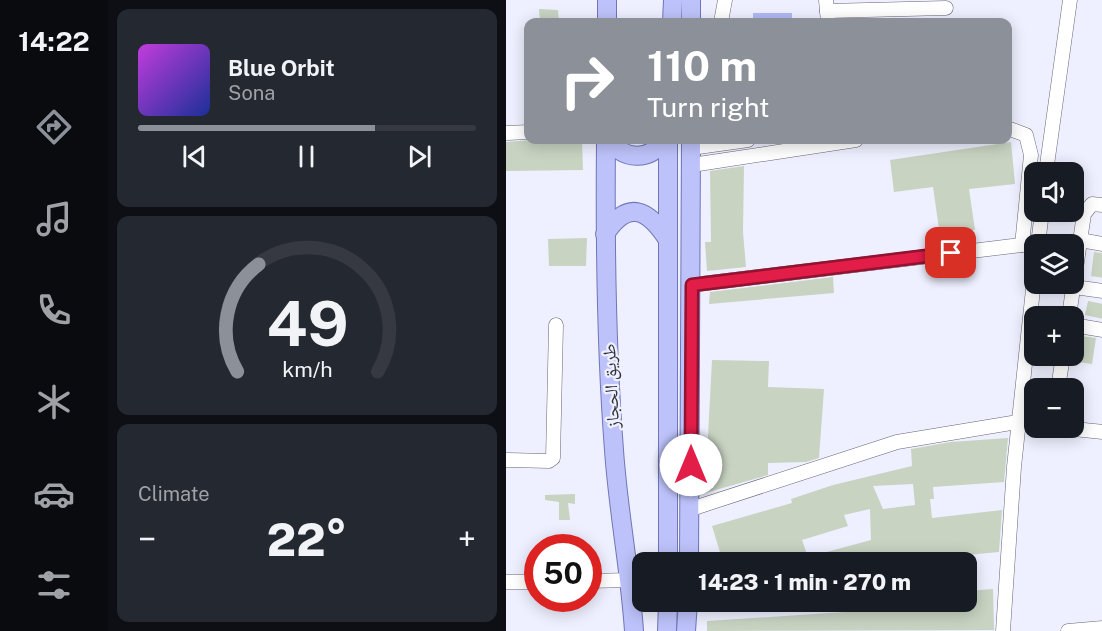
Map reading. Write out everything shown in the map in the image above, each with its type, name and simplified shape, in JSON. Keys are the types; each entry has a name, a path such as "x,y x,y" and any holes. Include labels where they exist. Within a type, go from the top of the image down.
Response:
{"main road":[{"path":"607,0 607,18"},
{"path":"672,18 673,0"},
{"path":"691,0 691,18"},
{"name":"طريق الحجاز","path":"607,144 605,234 614,452 631,580 634,631"},
{"path":"611,144 617,150 630,156 650,154 661,144"},
{"path":"666,144 668,552"},
{"path":"689,552 691,151"},
{"path":"605,234 620,215 630,211 646,214 658,224 668,240"},
{"path":"667,631 668,612"},
{"path":"686,631 687,612"}],"street":[{"path":"722,18 725,0"},
{"path":"1047,162 1070,0"},
{"path":"827,11 946,4"},
{"path":"692,285 1022,245 1031,155 1026,135 1012,130"},
{"path":"506,133 524,132"},
{"path":"691,151 716,144"},
{"path":"691,151 796,144"},
{"path":"1081,234 1085,210 1092,204 1103,205"},
{"path":"1084,241 1103,244"},
{"path":"1084,288 1103,291"},
{"path":"1003,631 1008,529 1033,294"},
{"path":"506,460 549,461 552,458 556,325"},
{"path":"1084,327 1103,330"},
{"path":"691,509 897,441 1024,423"},
{"path":"1084,430 1103,432"},
{"path":"602,581 631,580"},
{"path":"506,582 524,582"},
{"path":"1068,631 1103,628"}],"shaded area":[{"path":"753,13 792,13 792,18 753,18"}],"building":[{"path":"539,9 558,10 559,18 540,18"},
{"path":"524,141 524,144 582,144 583,170 506,171 506,142"},
{"path":"1011,144 1015,184 969,189 975,230 940,236 933,187 894,192 890,160"},
{"path":"744,166 743,232 746,267 707,271 705,242 711,242 710,171"},
{"path":"587,238 586,266 549,266 548,239"},
{"path":"1094,252 1103,253 1103,278 1091,276"},
{"path":"833,277 834,293 709,304 710,292"},
{"path":"1088,301 1103,304 1103,319 1085,315"},
{"path":"1084,336 1096,338 1092,364 1084,363"},
{"path":"712,360 769,361 768,387 824,389 819,458 806,462 768,463 768,475 705,493"},
{"path":"1008,438 1004,482 933,487 934,499 930,499 932,518 1002,510 999,552 977,554 977,552 827,552 871,540 870,509 844,515 848,526 802,540 806,552 720,552 712,526 792,503 791,499 833,485 912,466 911,449 951,442","holes":["913,484 915,505 883,509 873,486"]},
{"path":"575,494 575,504 568,503 570,520 559,520 559,502 545,500 545,495"},
{"path":"993,589 994,630 707,631 707,621 844,612 977,612 977,590"}],"route":[{"path":"691,465 692,285 951,253"}]}
